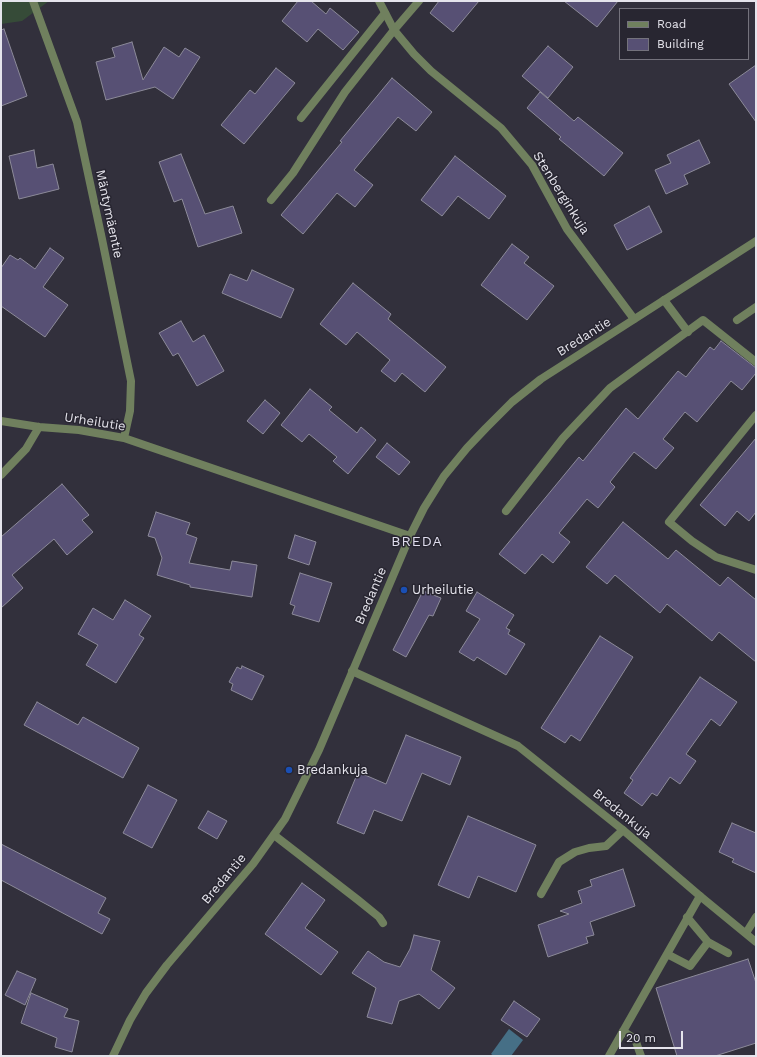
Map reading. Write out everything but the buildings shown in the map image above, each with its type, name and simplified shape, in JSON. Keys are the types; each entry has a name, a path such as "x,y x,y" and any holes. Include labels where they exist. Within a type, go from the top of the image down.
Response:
{"street":[{"name":"Mäntymäentie","path":"33,1 77,122 102,239 131,381 130,411 124,438"},
{"name":"Stenberginkuja","path":"379,1 394,30 414,54 431,71 501,128 532,165 567,229 634,319"},
{"path":"271,200 293,173 345,92 419,1"},
{"path":"301,118 385,13"},
{"name":"Bredantie","path":"114,1056 130,1020 146,993 167,965 253,864 285,819 319,750 410,536 424,508 444,476 467,448 512,402 546,375 756,240"},
{"path":"664,300 688,332"},
{"path":"737,320 756,307"},
{"path":"506,511 563,438 610,388 703,320 756,362"},
{"path":"756,415 669,522 692,541 716,557 756,570"},
{"name":"Urheilutie","path":"1,421 39,427 79,430 124,438 410,536"},
{"path":"1,475 26,449 39,427"},
{"name":"Bredankuja","path":"352,671 518,746 623,830 756,942"},
{"path":"541,894 559,862 575,852 606,846 623,830"},
{"path":"274,835 379,917 382,923"},
{"path":"609,1056 700,896"},
{"path":"688,917 708,942 728,953"},
{"path":"746,933 756,917"},
{"path":"667,954 690,966 708,942"},
{"path":"623,1031 635,1039 641,1056"}],"green space":[{"path":"1,1 49,1 22,21 1,24"}],"water":[{"path":"509,1029 523,1040 511,1056 494,1056 491,1054"}],"place":[{"name":"Urheilutie","path":"404,590"},
{"name":"Bredankuja","path":"289,770"}],"district":[{"name":"BREDA","path":"417,542"}]}
